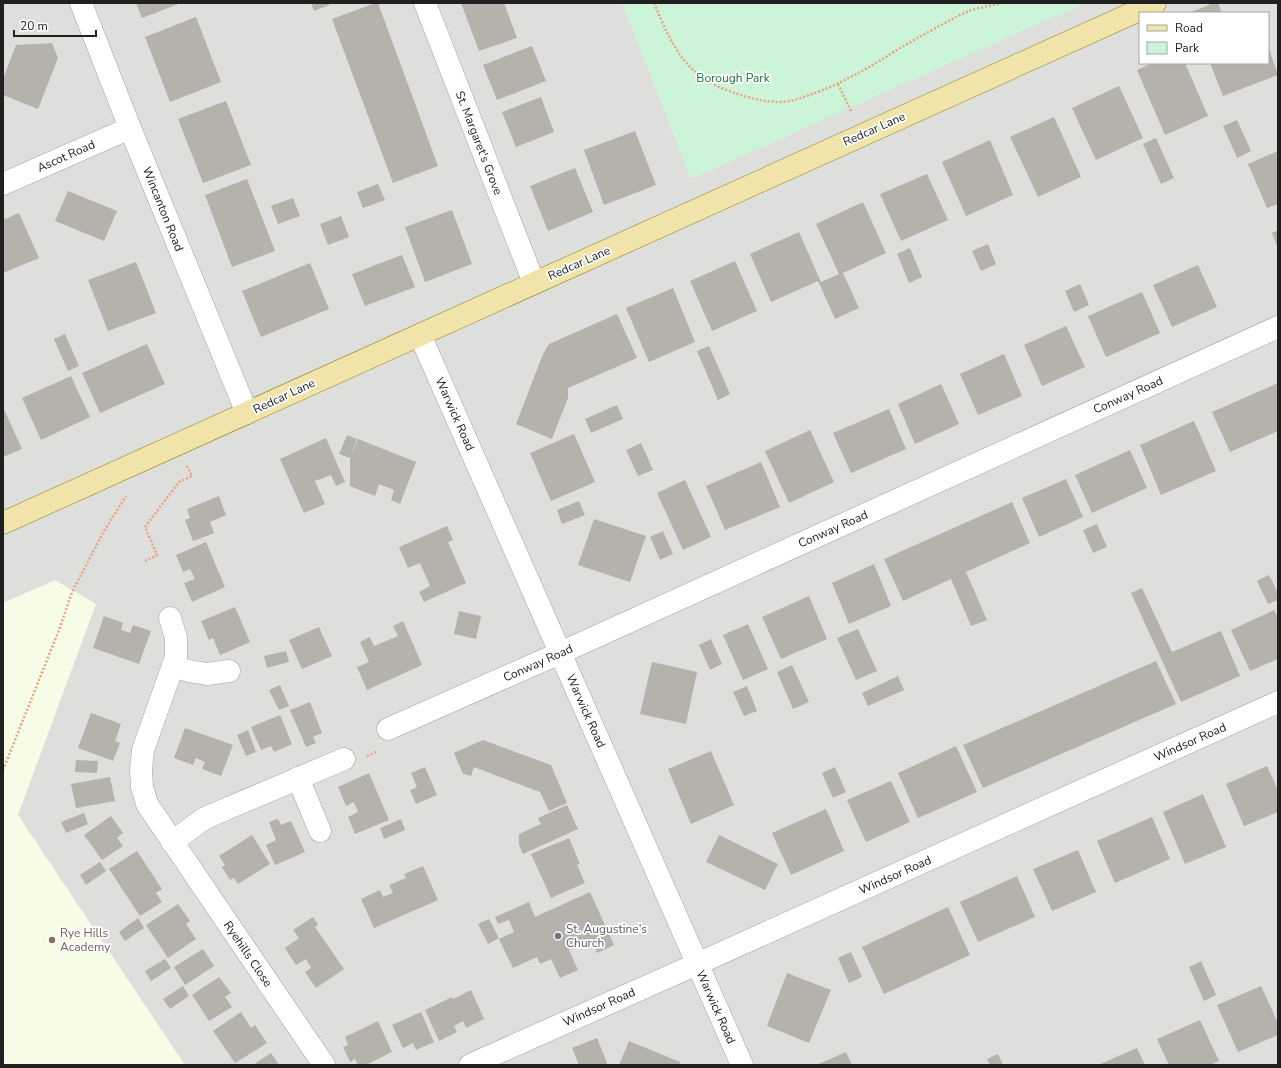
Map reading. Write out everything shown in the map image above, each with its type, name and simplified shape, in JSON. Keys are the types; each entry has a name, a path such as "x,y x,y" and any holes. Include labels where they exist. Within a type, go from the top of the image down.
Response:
{"main road":[{"name":"Redcar Lane","path":"3,522 1155,3"}],"street":[{"name":"Wincanton Road","path":"81,3 130,128 247,413"},
{"name":"St. Margaret's Grove","path":"425,3 534,283"},
{"name":"Ascot Road","path":"3,184 130,128"},
{"name":"Conway Road","path":"388,729 560,653 1278,327"},
{"name":"Warwick Road","path":"420,334 742,1065"},
{"name":"Ryehills Close","path":"170,618 176,638 176,657 143,750 141,770 142,787 147,804 324,1065"},
{"path":"173,666 189,671 207,674 229,671"},
{"name":"Windsor Road","path":"470,1065 1278,702"},
{"path":"172,842 206,818 344,759"},
{"path":"298,778 320,831"}],"path":[{"path":"654,3 668,35 686,64 699,77 712,85 749,98 779,102 805,97 838,84 958,16 971,10 1002,3"},
{"path":"838,84 863,135"},
{"path":"145,561 157,555 145,527 179,482 192,476 177,444"},
{"path":"3,770 59,630 72,592 104,531 128,493"}],"shaded area":[{"path":"3,3 1278,3 1278,1065 3,1065"},
{"name":"Rye Hills Academy","path":"55,580 96,604 18,815 185,1065 3,1065 3,603"}],"green space":[{"name":"Borough Park","path":"622,3 1085,3 691,179"}],"building":[{"path":"136,3 181,3 142,18"},
{"path":"311,3 334,3 314,11"},
{"path":"378,3 438,166 393,183 332,19"},
{"path":"461,3 504,3 517,38 479,51"},
{"path":"1214,3 1218,3 1222,12 1191,12"},
{"path":"196,17 221,82 170,102 145,37"},
{"path":"52,43 58,58 38,109 3,95 3,79 16,45"},
{"path":"532,46 546,81 497,100 483,65"},
{"path":"1269,49 1278,75 1223,96 1210,64 1269,64"},
{"path":"1150,64 1185,64 1208,116 1165,135 1137,70"},
{"path":"1119,86 1143,138 1096,160 1072,108"},
{"path":"541,97 554,132 516,147 502,112"},
{"path":"226,101 251,165 203,183 178,119"},
{"path":"1054,117 1081,177 1038,197 1010,137"},
{"path":"1237,120 1251,151 1237,158 1223,126"},
{"path":"635,131 656,185 604,205 584,150"},
{"path":"1156,138 1174,178 1161,184 1143,144"},
{"path":"990,140 1013,195 966,216 942,162"},
{"path":"1278,151 1278,204 1267,208 1248,164"},
{"path":"575,168 593,212 548,231 530,186"},
{"path":"927,174 948,220 901,241 880,194"},
{"path":"247,179 275,251 232,267 205,195"},
{"path":"378,184 385,200 363,208 357,192"},
{"path":"68,191 117,211 104,241 55,221"},
{"path":"293,198 300,216 278,224 271,206"},
{"path":"863,202 886,253 843,273 859,308 835,319 818,281 771,302 750,254 799,232 821,282 839,274 816,224"},
{"path":"452,210 472,264 425,282 405,227"},
{"path":"19,213 39,258 3,273 3,220"},
{"path":"341,216 349,237 328,245 320,224"},
{"path":"1278,230 1278,248 1272,233"},
{"path":"988,244 996,264 981,271 972,251"},
{"path":"910,248 922,277 909,283 897,254"},
{"path":"402,255 415,287 365,306 352,274"},
{"path":"735,261 757,311 712,331 690,281"},
{"path":"136,262 156,313 108,331 88,280"},
{"path":"310,263 329,309 261,337 242,291"},
{"path":"1198,265 1217,307 1172,327 1153,285"},
{"path":"1080,284 1089,305 1074,312 1065,291"},
{"path":"673,288 695,342 649,362 626,308"},
{"path":"1142,292 1160,333 1106,357 1088,316"},
{"path":"617,314 637,358 568,388 568,398 552,439 516,424 543,354 549,344"},
{"path":"1066,326 1085,367 1042,386 1024,345"},
{"path":"65,334 79,366 68,371 54,339"},
{"path":"147,344 165,384 100,413 82,373"},
{"path":"709,346 730,394 718,400 697,351"},
{"path":"1004,354 1022,396 978,415 960,374"},
{"path":"71,376 90,417 41,440 22,398"},
{"path":"1278,383 1278,431 1230,452 1212,412"},
{"path":"941,384 959,424 915,444 898,404"},
{"path":"617,405 623,419 591,433 585,419"},
{"path":"3,407 22,449 3,457"},
{"path":"889,409 906,449 851,473 833,433"},
{"path":"1194,421 1216,471 1161,495 1140,445"},
{"path":"810,430 834,482 789,503 765,451"},
{"path":"574,434 595,482 551,501 530,453"},
{"path":"347,435 357,439 350,458 339,454"},
{"path":"326,438 345,482 336,486 331,475 315,481 325,504 304,513 280,459"},
{"path":"358,439 416,462 400,504 391,500 394,490 379,484 375,496 350,486 350,458"},
{"path":"641,443 653,470 638,476 626,450"},
{"path":"1130,450 1147,488 1092,513 1075,475"},
{"path":"761,462 780,507 725,530 706,486"},
{"path":"1066,479 1083,517 1039,537 1022,498"},
{"path":"685,480 711,537 683,550 657,493"},
{"path":"219,496 226,515 210,522 214,533 193,541 185,520 190,518 187,509"},
{"path":"579,501 585,515 562,524 557,510"},
{"path":"1012,502 1030,543 966,572 987,620 971,626 951,579 903,601 884,559"},
{"path":"594,519 646,536 630,582 578,565"},
{"path":"1097,524 1107,547 1093,553 1083,530"},
{"path":"447,526 453,540 448,542 466,583 424,602 419,592 430,586 420,563 408,568 399,547"},
{"path":"663,531 673,554 660,560 650,537"},
{"path":"206,542 225,587 192,602 184,583 195,579 190,569 183,572 176,555"},
{"path":"874,564 891,606 849,624 832,583"},
{"path":"1269,575 1278,593 1278,600 1268,604 1257,581"},
{"path":"1142,588 1172,652 1221,631 1240,676 1181,702 1131,593"},
{"path":"809,596 827,639 781,659 762,617"},
{"path":"235,607 250,642 220,655 213,638 209,640 201,621"},
{"path":"1274,610 1278,618 1278,659 1250,671 1231,630"},
{"path":"459,611 481,616 476,639 454,634"},
{"path":"104,616 123,623 121,630 130,633 133,625 151,631 139,664 93,648"},
{"path":"403,621 422,665 367,690 357,667 369,662 360,642 370,637 374,646 398,636 393,626"},
{"path":"748,624 768,669 743,680 723,635"},
{"path":"319,627 332,656 302,669 289,640"},
{"path":"858,629 877,671 856,680 837,638"},
{"path":"711,639 722,664 710,670 699,645"},
{"path":"286,651 289,662 267,668 264,656"},
{"path":"1156,661 1176,704 983,788 963,745"},
{"path":"652,662 697,672 686,724 640,714"},
{"path":"792,665 809,702 793,709 777,672"},
{"path":"898,676 904,690 868,706 862,693"},
{"path":"280,685 289,706 279,710 269,690"},
{"path":"747,686 757,711 744,716 733,692"},
{"path":"310,702 322,733 313,737 316,743 306,747 290,710"},
{"path":"91,713 121,724 115,741 120,743 113,761 78,748"},
{"path":"280,715 292,744 274,752 271,746 261,750 251,727"},
{"path":"185,728 233,745 221,776 202,769 205,762 196,758 193,765 174,758"},
{"path":"248,730 256,752 246,756 237,735"},
{"path":"483,740 551,765 567,803 549,811 540,792 474,767 471,776 463,774 454,753"},
{"path":"956,746 977,792 918,818 898,773"},
{"path":"711,751 734,805 691,824 668,769"},
{"path":"76,760 98,761 97,773 75,772"},
{"path":"1267,766 1278,790 1278,812 1244,826 1226,784"},
{"path":"425,767 437,795 416,804 410,790 417,787 411,773"},
{"path":"835,767 846,792 833,798 822,773"},
{"path":"369,773 389,820 355,834 348,817 358,812 354,802 346,806 338,787"},
{"path":"110,777 115,801 76,808 71,784"},
{"path":"891,781 910,822 866,842 847,800"},
{"path":"1203,794 1226,847 1185,864 1163,812"},
{"path":"567,805 578,829 523,854 519,845 519,834 541,824 538,818"},
{"path":"826,809 844,851 791,875 772,833"},
{"path":"84,813 88,824 66,833 61,822"},
{"path":"111,816 123,833 117,838 123,846 102,860 84,835"},
{"path":"1152,817 1170,859 1115,883 1097,841"},
{"path":"278,819 281,825 291,821 305,852 275,865 266,845 276,840 269,822"},
{"path":"401,819 405,830 384,839 380,828"},
{"path":"252,835 270,864 238,884 234,878 230,880 222,867 225,865 219,856"},
{"path":"719,835 778,864 765,890 706,862"},
{"path":"569,838 580,864 577,865 585,883 551,898 531,854"},
{"path":"1078,850 1096,892 1052,911 1033,869"},
{"path":"137,851 162,889 156,893 162,902 140,916 109,869"},
{"path":"100,862 106,871 86,885 80,875"},
{"path":"423,866 438,900 374,928 361,899 380,890 383,897 393,893 389,885 406,878 404,874"},
{"path":"1017,876 1035,917 978,942 960,902"},
{"name":"St. Augustine's Church","path":"590,892 614,945 597,953 591,940 569,950 578,970 560,978 551,959 540,964 537,957 513,968 499,939 514,932 509,920 498,924 495,917 529,902 535,917"},
{"path":"178,904 190,921 186,924 196,939 168,958 146,925"},
{"path":"948,907 970,955 884,994 862,947"},
{"path":"313,917 318,925 315,927 344,969 316,988 305,972 311,968 306,959 296,965 285,948 299,938 293,930"},
{"path":"138,918 144,928 125,941 119,932"},
{"path":"489,919 499,938 488,944 478,924"},
{"path":"203,949 214,966 185,985 174,967"},
{"path":"851,952 862,977 849,983 838,958"},
{"path":"165,959 171,968 151,981 145,971"},
{"path":"1201,961 1216,995 1204,1001 1189,967"},
{"path":"787,973 831,990 809,1043 767,1026"},
{"path":"219,977 231,993 225,997 232,1007 209,1021 192,995"},
{"path":"183,986 189,996 170,1009 163,999"},
{"path":"1261,986 1278,1023 1278,1035 1238,1052 1217,1005"},
{"path":"471,990 484,1019 466,1028 463,1021 454,1026 457,1032 439,1041 425,1010"},
{"path":"241,1012 251,1028 255,1025 267,1043 235,1063 213,1031"},
{"path":"421,1012 434,1042 416,1050 413,1043 403,1048 392,1025"},
{"path":"1200,1020 1219,1061 1210,1065 1169,1065 1157,1039"},
{"path":"378,1021 392,1052 366,1065 358,1065 355,1059 350,1062 343,1047 348,1045 345,1037"},
{"path":"597,1038 607,1063 605,1065 579,1065 572,1048"},
{"path":"629,1041 680,1062 679,1065 619,1065"},
{"path":"1137,1048 1145,1065 1098,1065"},
{"path":"846,1052 852,1065 816,1065"},
{"path":"271,1053 279,1065 253,1065"},
{"path":"998,1054 1003,1065 990,1065 987,1059"}],"place":[{"name":"St. Augustine's Church","path":"558,936"},
{"name":"Rye Hills Academy","path":"52,940"}]}
